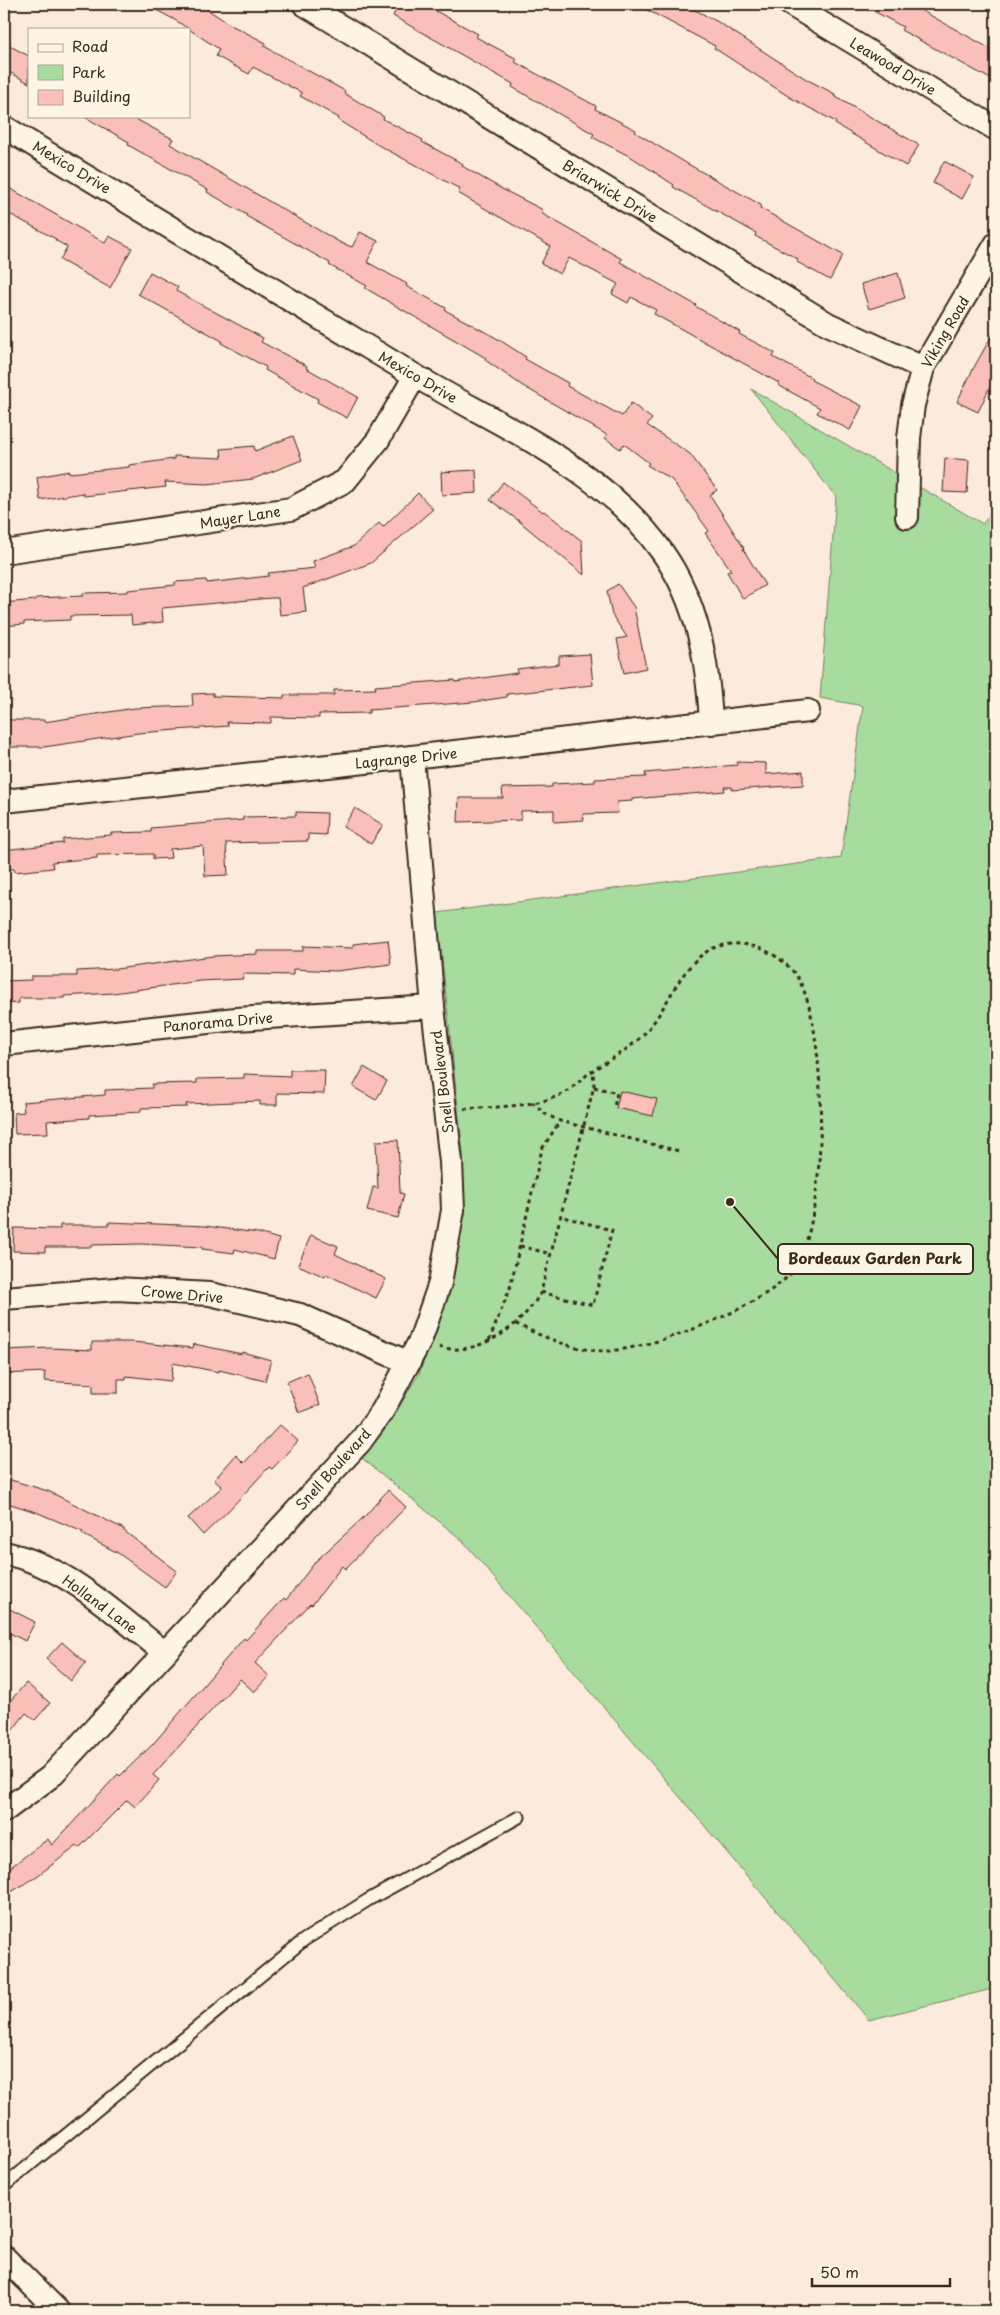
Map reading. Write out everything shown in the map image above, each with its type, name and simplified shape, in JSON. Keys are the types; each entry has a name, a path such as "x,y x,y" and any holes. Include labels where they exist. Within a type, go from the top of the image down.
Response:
{"street":[{"name":"Briarwick Drive","path":"304,4 828,324 923,368"},
{"name":"Leawood Drive","path":"790,4 996,129"},
{"name":"Mexico Drive","path":"4,127 415,376 549,450 623,506 663,552 686,592 695,617 709,677 712,723"},
{"name":"Viking Road","path":"907,517 909,438 913,405 923,368 996,244"},
{"name":"Mayer Lane","path":"4,552 291,509 345,481 378,440 415,376"},
{"name":"Lagrange Drive","path":"4,801 412,757 808,711"},
{"name":"Snell Boulevard","path":"4,1811 50,1777 360,1442 383,1410 420,1341 440,1283 453,1210 451,1162 433,1008 412,757"},
{"name":"Panorama Drive","path":"4,1044 236,1019 433,1008"},
{"name":"Crowe Drive","path":"4,1298 116,1289 210,1294 300,1315 409,1363"},
{"name":"Holland Lane","path":"4,1553 57,1573 92,1596 164,1652"},
{"path":"4,2257 58,2311"}],"lane":[{"path":"4,2186 304,1940 368,1900 519,1816"}],"path":[{"path":"445,1111 532,1102 564,1093 593,1070 641,1037 664,1007 686,969 696,959 712,949 728,944 748,945 766,951 782,962 796,975 807,1000 818,1066 821,1128 818,1175 811,1218 801,1257 792,1273 766,1293 717,1319 671,1338 635,1348 601,1351 569,1346 514,1323"},
{"path":"420,1341 453,1350 469,1348 488,1341 514,1323 530,1308 541,1292 594,1087 593,1070"},
{"path":"594,1087 617,1093 614,1107"},
{"path":"532,1102 545,1114 560,1121 679,1151"},
{"path":"488,1341 510,1288 542,1149 560,1121"},
{"path":"541,1292 592,1305 612,1230 560,1216"},
{"path":"520,1246 551,1254"}],"green space":[{"path":"751,389 983,524 996,504 996,1988 869,2020 463,1541 362,1458 384,1431 419,1374 450,1288 458,1248 462,1217 463,1154 437,913 841,858 863,706 820,698 836,497"}],"building":[{"path":"145,4 199,4 231,25 266,43 264,46 345,91 344,93 384,117 383,119 423,140 422,142 463,164 462,166 502,189 543,210 541,213 622,259 620,262 696,305 740,332 739,334 775,353 773,357 812,378 811,380 862,406 850,430 817,413 820,408 778,385 779,383 654,314 656,310 631,297 628,303 612,294 618,284 569,258 560,274 541,264 550,246 458,193 460,189 378,145 338,120 339,118 300,96 302,93 253,67 249,74 216,56 219,49 190,30 190,28"},
{"path":"399,4 423,4 478,34 476,37 517,59 515,62 596,106 595,109 636,130 635,132 686,163 761,205 760,208 843,255 830,280 797,262 798,259 755,236 756,233 673,187 674,185 633,158 592,137 594,134 512,87 513,84 393,16"},
{"path":"636,4 684,4 718,22 806,79 835,94 834,96 919,145 906,166 835,124 836,122 791,98 714,48 715,46"},
{"path":"861,4 910,4 996,52 996,82 901,30 903,27"},
{"path":"4,43 28,55 28,82 4,69"},
{"path":"87,118 134,118 173,139 170,144 341,243 352,247 360,232 378,241 367,262 446,308 445,310 498,339 526,357 525,359 568,383 567,386 622,416 631,403 652,419 647,425 690,454 717,490 710,495 765,585 743,599 727,572 731,570 705,533 709,531 672,480 647,465 649,463 624,444 620,449 605,438 607,435 523,386 485,360 486,358 365,288 367,286 246,216 207,192 208,190 128,145 129,142"},
{"path":"944,161 974,177 962,199 933,183"},
{"path":"4,185 105,243 109,236 132,248 110,288 60,260 67,247 56,239 4,211"},
{"path":"150,272 178,287 176,291 263,338 261,342 307,366 306,368 358,397 347,418 317,402 318,399 265,370 266,367 138,294"},
{"path":"898,273 905,298 869,309 861,284"},
{"path":"996,328 996,374 978,412 957,402"},
{"path":"293,436 302,460 253,479 207,484 165,482 166,487 84,496 83,493 40,500 37,477 69,471 70,473 129,467 129,465 174,459 174,456 222,458 221,449 254,446 255,451"},
{"path":"945,458 969,460 967,493 943,492"},
{"path":"476,470 477,493 442,495 441,472"},
{"path":"503,482 582,541 584,575 519,521 490,500"},
{"path":"418,493 433,509 371,563 303,588 306,612 280,615 278,598 271,598 162,608 163,622 132,625 131,615 70,616 70,620 24,622 24,624 4,626 4,603 36,600 36,598 83,596 83,593 128,592 128,590 175,585 175,582 206,580 207,583 269,576 268,573 315,568 313,561 354,546 379,523 383,527"},
{"path":"618,584 634,607 646,668 624,673 617,639 627,637 612,615 607,591"},
{"path":"590,654 593,685 507,694 507,697 474,702 369,710 369,713 319,714 319,718 271,717 271,723 227,722 228,726 138,733 44,747 7,747 6,720 44,720 44,722 135,708 193,706 192,694 213,693 213,696 284,698 284,695 334,695 334,690 376,689 375,686 455,680 455,682 517,673 517,669 559,664 559,656"},
{"path":"737,762 766,763 766,774 803,771 803,785 732,790 732,787 724,787 725,791 632,799 632,801 617,802 618,813 583,814 584,820 554,822 554,810 521,811 521,820 458,822 459,798 503,798 502,788 552,787 552,784 595,782 595,779 646,777 645,773 737,765"},
{"path":"355,808 383,825 371,844 343,827"},
{"path":"296,812 327,813 326,835 308,834 308,841 226,843 228,875 205,876 203,846 170,849 171,858 153,859 153,854 97,855 97,858 52,862 53,868 15,872 15,869 4,869 4,850 63,843 63,839 111,835 111,833 151,832 151,828 243,820 243,817 296,816"},
{"path":"388,940 391,964 337,971 293,969 293,975 243,974 243,979 200,981 113,993 64,996 64,998 19,998 19,1003 4,1004 4,981 31,980 31,976 77,976 77,971 116,969 213,956 257,954 257,951 303,951 303,946 353,948 353,944"},
{"path":"364,1067 387,1081 376,1100 353,1087"},
{"path":"290,1070 325,1070 324,1094 277,1093 277,1105 260,1105 260,1101 186,1104 187,1107 141,1108 141,1112 89,1115 89,1118 47,1121 48,1133 15,1134 14,1113 24,1112 23,1102 105,1095 105,1090 152,1088 152,1084 197,1083 197,1079 244,1078 244,1074 290,1076"},
{"path":"620,1091 657,1099 653,1116 616,1108"},
{"path":"398,1140 400,1193 404,1194 398,1218 367,1211 373,1187 378,1188 376,1141"},
{"path":"109,1222 205,1226 258,1233 279,1239 274,1259 235,1249 234,1253 202,1249 202,1247 141,1244 45,1247 45,1252 13,1251 14,1228 60,1229 60,1225 109,1225"},
{"path":"311,1235 338,1246 335,1254 386,1279 376,1298 326,1274 325,1277 298,1265"},
{"path":"92,1342 132,1342 193,1348 194,1344 242,1354 242,1352 271,1360 265,1381 219,1370 219,1372 173,1363 171,1381 126,1376 126,1379 118,1379 118,1393 93,1393 93,1384 44,1381 45,1372 4,1374 4,1350 51,1348 92,1350"},
{"path":"308,1373 320,1405 299,1413 287,1382"},
{"path":"280,1425 298,1441 272,1469 269,1467 203,1535 188,1518 222,1487 214,1480 236,1455 244,1463"},
{"path":"4,1478 48,1491 124,1529 124,1531 177,1571 165,1587 118,1553 82,1534 83,1532 36,1512 4,1502"},
{"path":"388,1490 406,1507 345,1569 342,1566 312,1605 310,1604 255,1663 269,1676 254,1692 240,1679 153,1775 159,1780 135,1807 127,1800 79,1848 77,1846 33,1879 4,1896 4,1872 48,1839 52,1845 118,1774 120,1776 153,1744 244,1638 246,1640 284,1598 286,1600 316,1561 365,1516"},
{"path":"4,1606 35,1622 25,1641 4,1630"},
{"path":"62,1642 86,1663 71,1681 46,1659"},
{"path":"26,1683 50,1703 35,1720 26,1713 4,1741 4,1708"}],"place":[{"name":"Bordeaux Garden Park","path":"730,1202"}]}
